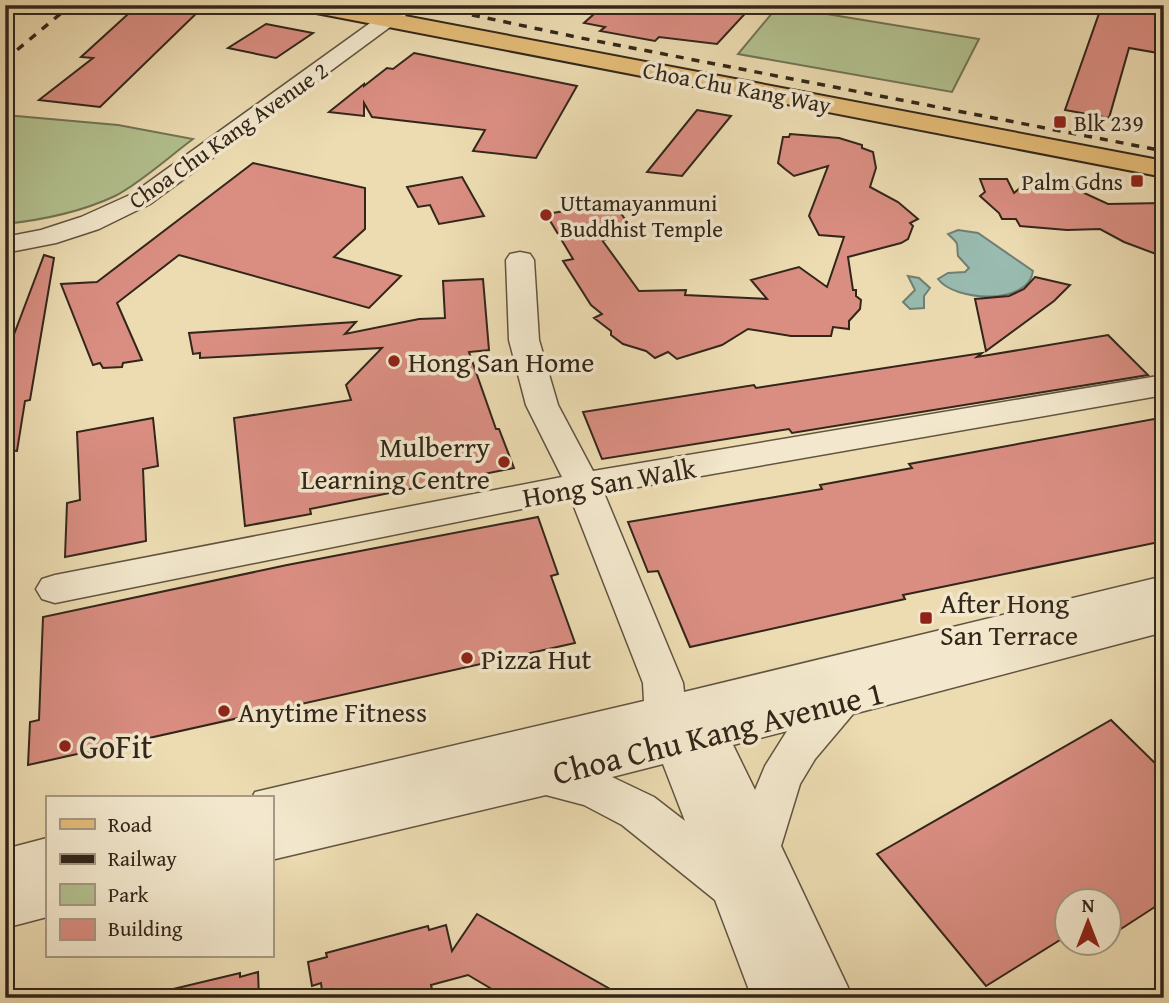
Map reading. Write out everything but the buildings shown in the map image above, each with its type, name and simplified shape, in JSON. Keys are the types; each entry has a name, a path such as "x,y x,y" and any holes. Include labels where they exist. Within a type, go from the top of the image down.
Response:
{"main road":[{"name":"Choa Chu Kang Way","path":"311,5 392,16 1164,153"},
{"name":"Choa Chu Kang Way","path":"366,5 392,16 1164,169"}],"street":[{"name":"Choa Chu Kang Avenue 2","path":"5,245 46,237 90,223 141,199 392,16"},
{"path":"520,260 524,340 542,405 583,485 745,867 777,998"},
{"name":"Hong San Walk","path":"55,589 583,485 1164,385"},
{"name":"Choa Chu Kang Avenue 1","path":"273,806 681,716 1164,590"},
{"name":"Choa Chu Kang Avenue 1","path":"273,840 545,776 681,716 839,701 1164,617"},
{"path":"745,867 780,779 800,746 839,701"},
{"path":"545,776 594,789 745,867 828,998"},
{"path":"5,870 46,859"},
{"path":"5,906 46,895"}],"green space":[{"path":"778,6 979,39 952,92 738,54"},
{"path":"5,115 118,125 193,139 115,196 89,207 5,224"}],"water":[{"path":"958,230 978,233 1033,271 1028,282 1019,290 1006,295 990,296 974,296 947,287 938,279 948,273 965,272 969,268 958,256 956,243 948,234"},
{"path":"908,276 919,278 930,288 924,296 924,308 910,309 903,302 915,290"}],"railway":[{"path":"5,60 71,5"},
{"path":"425,5 581,38 1164,151"}],"place":[{"name":"Blk 239","path":"1060,122"},
{"name":"Palm Gdns","path":"1137,181"},
{"name":"Uttamayanmuni Buddhist Temple","path":"546,215"},
{"name":"Hong San Home","path":"394,361"},
{"name":"Mulberry Learning Centre","path":"504,462"},
{"name":"After Hong San Terrace","path":"926,618"},
{"name":"Pizza Hut","path":"467,658"},
{"name":"Anytime Fitness","path":"224,711"},
{"name":"GoFit","path":"65,746"}]}
